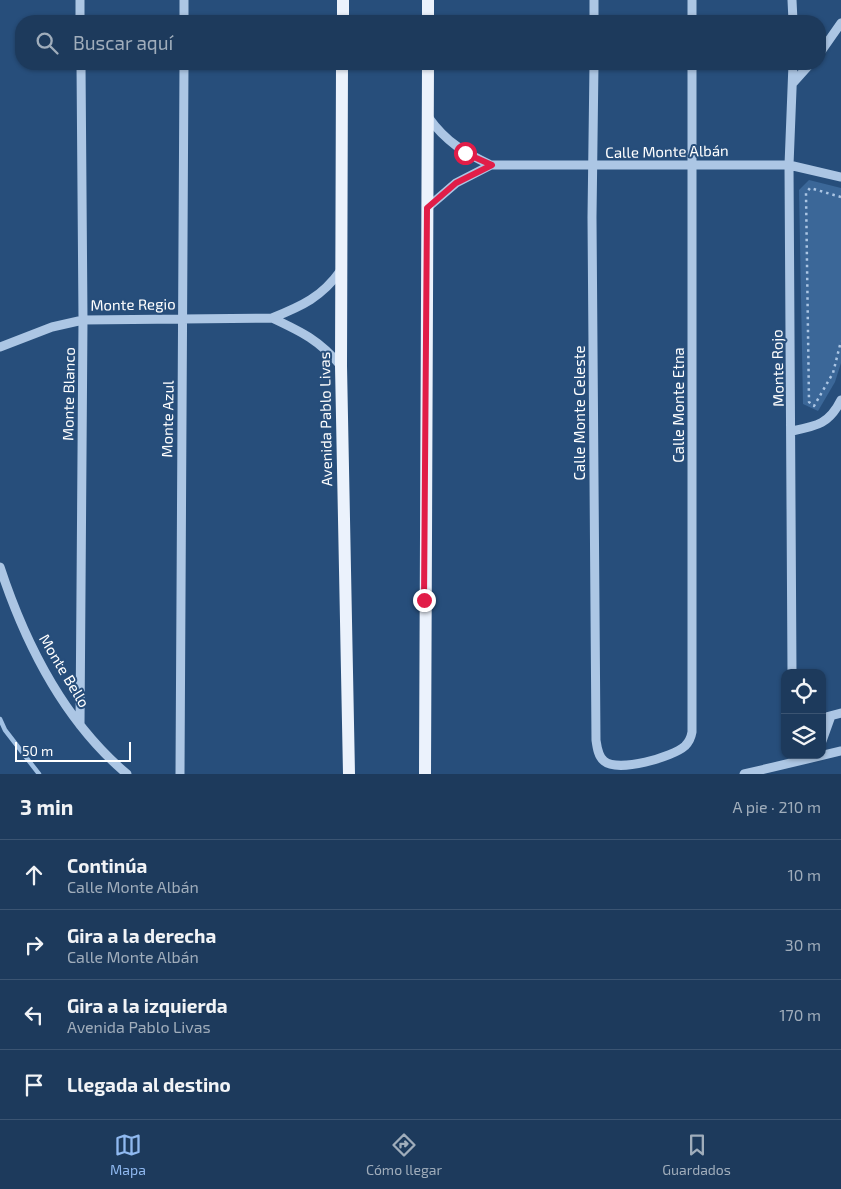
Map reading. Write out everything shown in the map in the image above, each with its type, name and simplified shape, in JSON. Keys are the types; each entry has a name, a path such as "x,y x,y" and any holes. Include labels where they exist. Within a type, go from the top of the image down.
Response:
{"main road":[{"path":"343,0 343,15"},
{"path":"428,0 428,15"},
{"name":"Avenida Pablo Livas","path":"342,70 341,366 350,770"},
{"path":"425,771 428,70"}],"street":[{"path":"80,0 80,15"},
{"path":"184,0 184,15"},
{"path":"594,0 594,15"},
{"path":"692,0 692,15"},
{"path":"792,0 793,15"},
{"path":"826,44 841,23"},
{"name":"Monte Blanco","path":"80,724 83,320 81,70"},
{"name":"Monte Azul","path":"180,774 184,70"},
{"name":"Calle Monte Celeste","path":"594,70 596,740 599,754 604,761"},
{"name":"Calle Monte Etna","path":"604,761 611,764 630,765 668,756 687,744 690,739 693,723 692,70"},
{"name":"Monte Rojo","path":"792,669 789,165 793,70"},
{"path":"793,83 805,70"},
{"name":"Calle Monte Albán","path":"429,118 448,141 465,153 492,165 789,165 841,177"},
{"name":"Calle Monte Albán","path":"427,208 456,183 492,165"},
{"name":"Monte Regio","path":"0,347 52,327 83,320 272,318 300,306 322,293 341,270"},
{"name":"Monte Regio","path":"272,318 318,342 341,366"},
{"path":"792,432 818,426 830,418 841,400"},
{"name":"Monte Bello","path":"0,567 26,635 44,669 80,724 102,751 127,774"},
{"path":"827,717 841,713"},
{"path":"826,754 841,751"},
{"path":"744,774 805,759"}],"path":[{"path":"841,196 810,188 806,193 808,402 814,406 833,373 841,341"}],"shaded area":[{"path":"809,180 841,188 841,363 835,382 818,411 803,404 799,190"}],"waterway":[{"path":"0,719 5,730 39,774"}],"route":[{"path":"424,600 427,208 456,183 492,165 465,153"}]}
